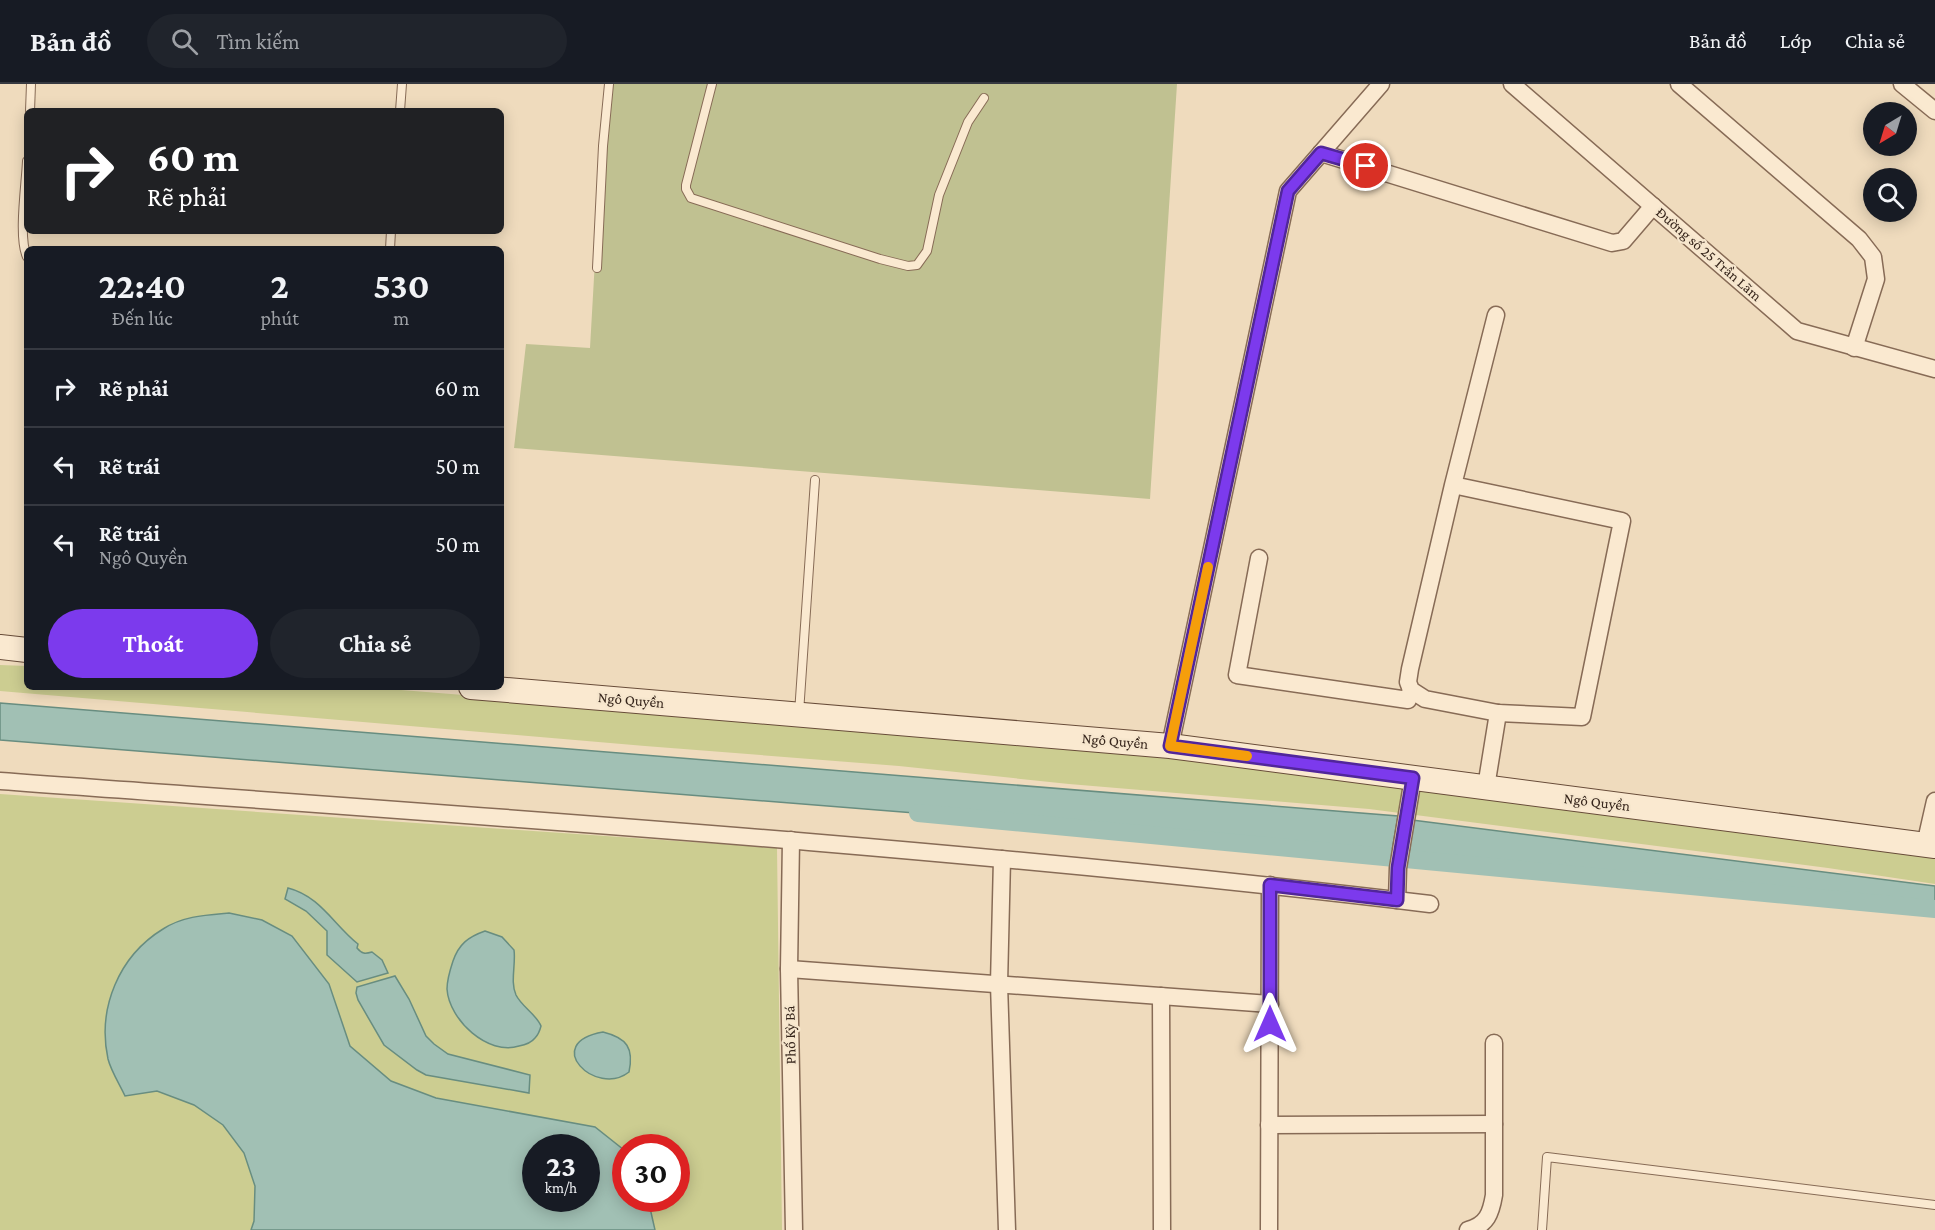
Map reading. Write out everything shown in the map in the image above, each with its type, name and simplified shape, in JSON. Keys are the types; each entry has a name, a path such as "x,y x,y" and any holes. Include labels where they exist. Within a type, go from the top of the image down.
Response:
{"street":[{"path":"1170,746 1288,191 1381,84"},
{"name":"Đường số 25 Trần Lãm","path":"1512,84 1797,331 1935,369"},
{"path":"1679,84 1859,239 1873,257 1876,279 1854,348"},
{"path":"1902,84 1935,111"},
{"path":"1321,153 1612,243 1623,241 1653,206"},
{"path":"1453,485 1622,521 1582,717 1497,713 1425,699 1411,690 1408,682 1453,485 1496,315"},
{"path":"1259,558 1237,675 1408,700 1411,690"},
{"path":"0,647 24,650"},
{"name":"Ngô Quyền","path":"504,690 1170,746 1930,845"},
{"path":"1486,787 1497,713"},
{"path":"1397,900 1398,868 1413,778"},
{"path":"0,781 791,840 1270,885 1430,904"},
{"path":"1930,845 1935,801"},
{"name":"Phố Kỳ Bá","path":"791,840 789,969 794,1230"},
{"path":"1002,860 999,984 1007,1230"},
{"path":"1269,1230 1270,885"},
{"path":"789,969 1270,1004"},
{"path":"1161,996 1162,1230"},
{"path":"1468,1230 1485,1222 1491,1212 1494,1195 1494,1043"},
{"path":"1269,1125 1494,1124"}],"lane":[{"path":"30,108 31,84"},
{"path":"400,108 402,84"},
{"path":"597,268 603,146 609,84"},
{"path":"712,84 686,185 691,198 880,260 908,266 917,265 927,251 939,195 968,122 984,98"},
{"path":"24,216 24,249"},
{"path":"799,715 815,480"},
{"path":"1542,1230 1547,1157 1935,1205"}],"green space":[{"path":"605,84 1177,84 1150,499 514,448 526,344 590,348"},
{"path":"0,665 24,666 24,690 401,690 1291,768 1935,857 1935,884 1828,868 1369,809 1069,784 899,766 0,691"},
{"path":"0,794 777,848 782,1230 0,1230"}],"shaded area":[{"path":"0,703 1398,816 1392,851 0,740"},
{"path":"1412,820 1935,886 1935,913 1895,905 1409,860"},
{"path":"288,888 309,897 318,904 358,944 357,948 360,951 372,952 382,960 388,973 357,982 327,955 327,931 306,911 285,899"},
{"path":"229,913 262,920 292,936 329,984 350,1046 391,1081 436,1098 595,1127 612,1140 612,1212 651,1212 655,1230 251,1230 254,1221 255,1186 244,1153 223,1125 194,1105 157,1091 125,1096 108,1059 105,1040 109,1003 123,969 148,940 163,929 179,921"},
{"path":"485,931 502,937 514,950 514,990 541,1026 536,1037 526,1044 507,1048 483,1041 462,1023 449,1001 447,989 455,955 465,942"},
{"path":"395,976 409,999 426,1036 434,1044 448,1054 530,1075 529,1093 426,1075 384,1045 356,993 357,987"},
{"path":"603,1032 618,1037 629,1050 629,1072 616,1078 602,1078 590,1074 580,1066 575,1056 576,1047 585,1038"}],"waterway":[{"path":"918,813 1935,909"}],"slow traffic":[{"path":"1208,567 1170,746 1247,756"}],"route":[{"path":"1270,1024 1270,885 1397,900 1398,868 1413,778 1170,746 1288,191 1321,153 1366,166"}]}
